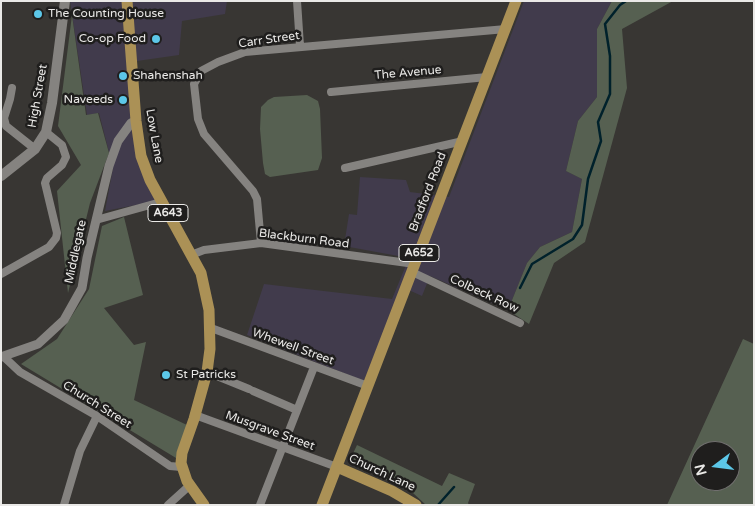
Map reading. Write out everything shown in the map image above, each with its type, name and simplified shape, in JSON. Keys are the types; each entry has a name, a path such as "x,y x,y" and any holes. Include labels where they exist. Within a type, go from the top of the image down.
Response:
{"main road":[{"name":"High Street","path":"1,176 34,149 46,132 52,103 65,1"},
{"name":"Bradford Road","path":"322,505 516,1"},
{"name":"Low Lane","path":"129,3 136,121 141,156 150,180 192,256 203,281 211,328 207,372 182,453 181,467"},
{"path":"181,467 189,486 204,505"},
{"name":"Church Lane","path":"336,467 392,491 416,505"}],"street":[{"path":"297,1 300,46"},
{"name":"Carr Street","path":"261,242 257,199 253,191 204,134 198,119 194,84 201,71 218,62 245,52 506,29"},
{"name":"The Avenue","path":"331,92 487,77"},
{"path":"12,88 4,118 6,126 34,149"},
{"name":"Middlegate","path":"3,357 38,344 64,320 82,288 109,166 118,141 131,123 136,121"},
{"path":"1,274 49,247 56,238 57,233 45,184 47,178 62,165 66,157 62,145 46,132"},
{"path":"345,168 463,140"},
{"path":"96,220 161,202"},
{"name":"Blackburn Road","path":"192,256 204,250 261,242 414,268"},
{"name":"Colbeck Row","path":"414,268 520,323"},
{"name":"Whewell Street","path":"211,328 368,386"},
{"name":"Church Street","path":"3,357 20,372 97,416 170,466 181,467"},
{"path":"260,505 314,367"},
{"path":"207,372 297,410"},
{"name":"Musgrave Street","path":"195,414 336,467"},
{"path":"64,505 80,451 97,416"},
{"path":"168,505 189,486"}],"shaded area":[{"path":"70,1 227,1 225,14 182,21 179,55 137,61 132,115 157,201 105,211 113,168 99,113 87,115"},
{"path":"524,1 612,1 597,29 597,97 578,121 566,171 582,179 572,232 540,247 527,263 508,310 430,276 422,296 402,287 364,381 247,335 264,284 392,299 409,258 344,246 349,214 357,215 360,177 406,180 410,192 449,197"}],"green space":[{"path":"612,1 673,1 622,29 627,88 585,242 554,263 529,324 508,310 527,263 540,247 572,232 582,179 566,171 578,121 597,97 597,29"},
{"path":"72,15 86,115 98,113 109,153 90,203 68,293 57,191 81,165 58,126"},
{"path":"307,95 318,101 320,109 322,158 318,170 270,177 265,174 263,163 260,129 261,107 274,97"},
{"path":"124,217 143,295 104,308 134,345 146,342 134,400 187,425 176,458 21,364 57,339 89,289 102,226"},
{"path":"743,339 754,344 754,505 667,505 690,455 690,491 740,491 740,441 696,441"},
{"path":"357,445 442,486 449,473 475,484 468,503 469,505 426,505 413,493 349,462"}],"waterway":[{"path":"520,288 532,264 573,239 582,225 588,179 601,141 598,122 610,94 610,56 605,24 620,5 626,1"},
{"path":"438,505 454,487"}],"place":[{"name":"The Counting House","path":"38,14"},
{"name":"Co-op Food","path":"156,39"},
{"name":"Shahenshah","path":"123,76"},
{"name":"Naveeds","path":"123,100"},
{"name":"St Patricks","path":"166,375"}]}
